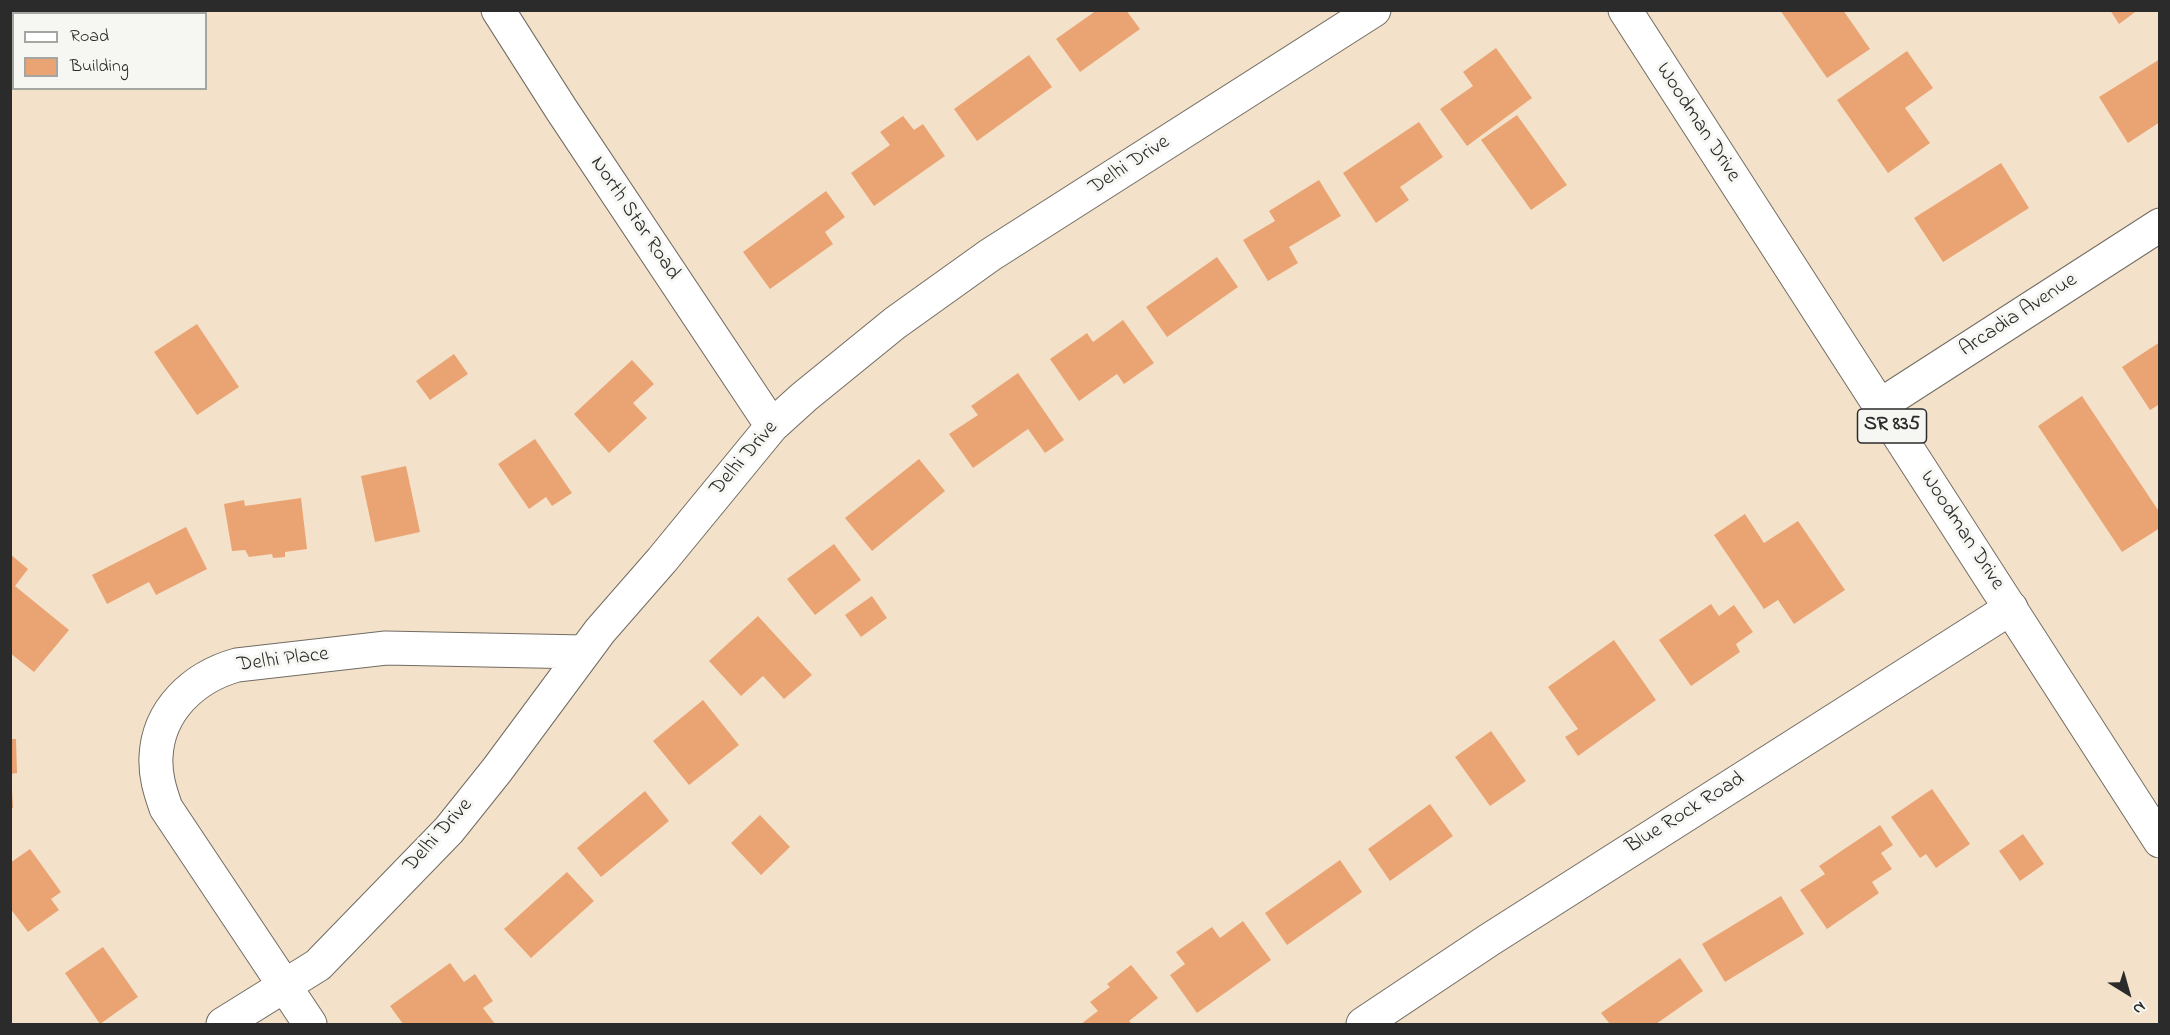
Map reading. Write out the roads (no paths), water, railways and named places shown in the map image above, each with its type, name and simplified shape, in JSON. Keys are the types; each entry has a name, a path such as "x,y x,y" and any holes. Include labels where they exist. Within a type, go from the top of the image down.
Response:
{"street":[{"name":"North Star Road","path":"498,10 561,109 772,426"},
{"name":"Delhi Drive","path":"223,1024 318,965 449,830 497,770 584,652 772,426 895,323 990,255 1374,10"},
{"name":"Woodman Drive","path":"1625,10 2160,841"},
{"name":"Arcadia Avenue","path":"1879,406 2160,225"},
{"name":"Blue Rock Road","path":"1363,1024 1489,940 2011,608"},
{"name":"Delhi Place","path":"285,987 166,808 158,783 156,757 161,732 172,708 189,688 219,670 237,665 386,648 584,652"},
{"path":"285,987 310,1024"}]}
